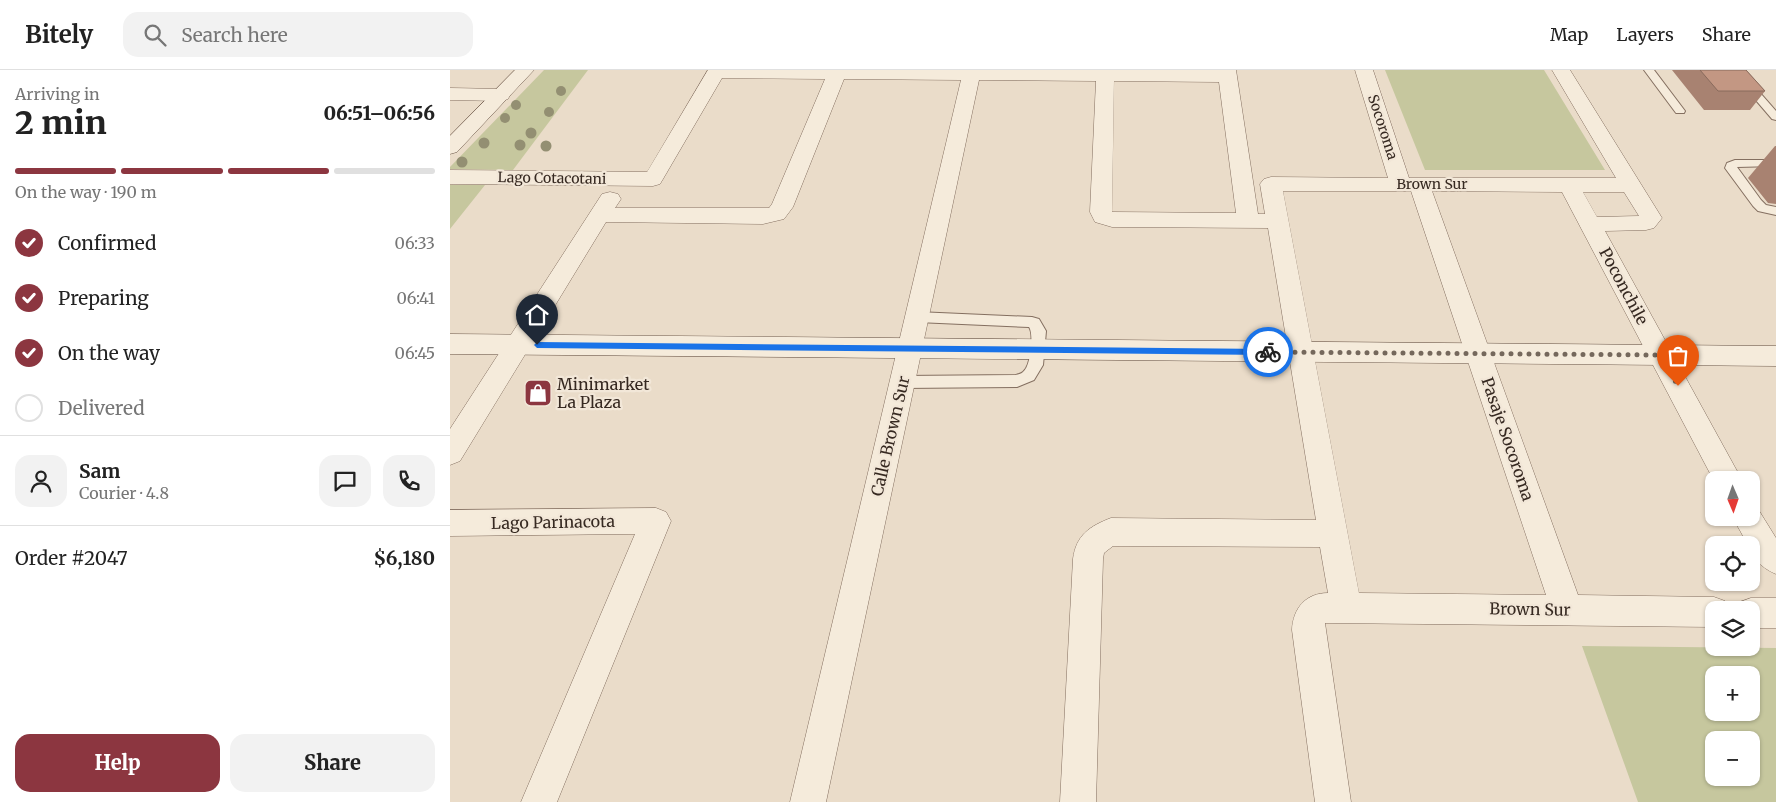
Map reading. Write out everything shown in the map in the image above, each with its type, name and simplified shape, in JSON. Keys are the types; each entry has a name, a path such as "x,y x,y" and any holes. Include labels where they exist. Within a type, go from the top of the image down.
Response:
{"street":[{"path":"450,148 525,70"},
{"name":"Socoroma","path":"1364,70 1410,184"},
{"name":"Poconchile","path":"1561,70 1650,215 1650,221 1641,224 1590,224"},
{"path":"716,71 971,72 1105,76 1227,74 1248,221"},
{"name":"Lago Cotacotani","path":"450,177 653,179 716,71"},
{"path":"600,215 763,217 776,214 782,207 837,72"},
{"name":"Calle Brown Sur","path":"808,802 971,72"},
{"path":"1105,76 1101,212 1103,217 1112,220 1278,221"},
{"path":"450,94 501,95"},
{"path":"450,453 622,179"},
{"name":"Brown Sur","path":"1346,607 1271,184 1631,185"},
{"name":"Pasaje Socoroma","path":"1410,184 1478,353 1566,610"},
{"name":"Poconchile","path":"1569,185 1723,471"},
{"path":"450,344 1776,356"},
{"name":"Lago Parinacota","path":"450,523 656,521 539,802"},
{"path":"1761,530 1776,560"},
{"path":"1078,802 1088,559 1091,545 1096,539 1111,532 1333,534"},
{"name":"Brown Sur","path":"1334,802 1308,621 1312,613 1318,608 1705,612"},
{"path":"1760,612 1776,613"}],"lane":[{"path":"1649,70 1680,111"},
{"path":"1735,70 1776,117"},
{"path":"1776,163 1735,163 1731,168 1762,208 1776,210"},
{"path":"902,382 1017,381 1034,371 1039,331 1034,323 1027,320 917,318"}],"green space":[{"path":"544,70 588,70 513,170 450,169 450,167"},
{"path":"1385,70 1544,70 1605,170 1425,170"},
{"path":"450,185 485,185 450,229"},
{"path":"1582,646 1705,647 1705,656 1760,656 1760,648 1776,648 1776,802 1638,802"}],"building":[{"path":"1700,70 1746,70 1765,91 1718,91"}],"way so far":[{"path":"1268,352 1661,355 1678,386"}],"place":[{"name":"Minimarket La Plaza","path":"538,393"}],"route":[{"path":"537,345 1268,352"}]}
